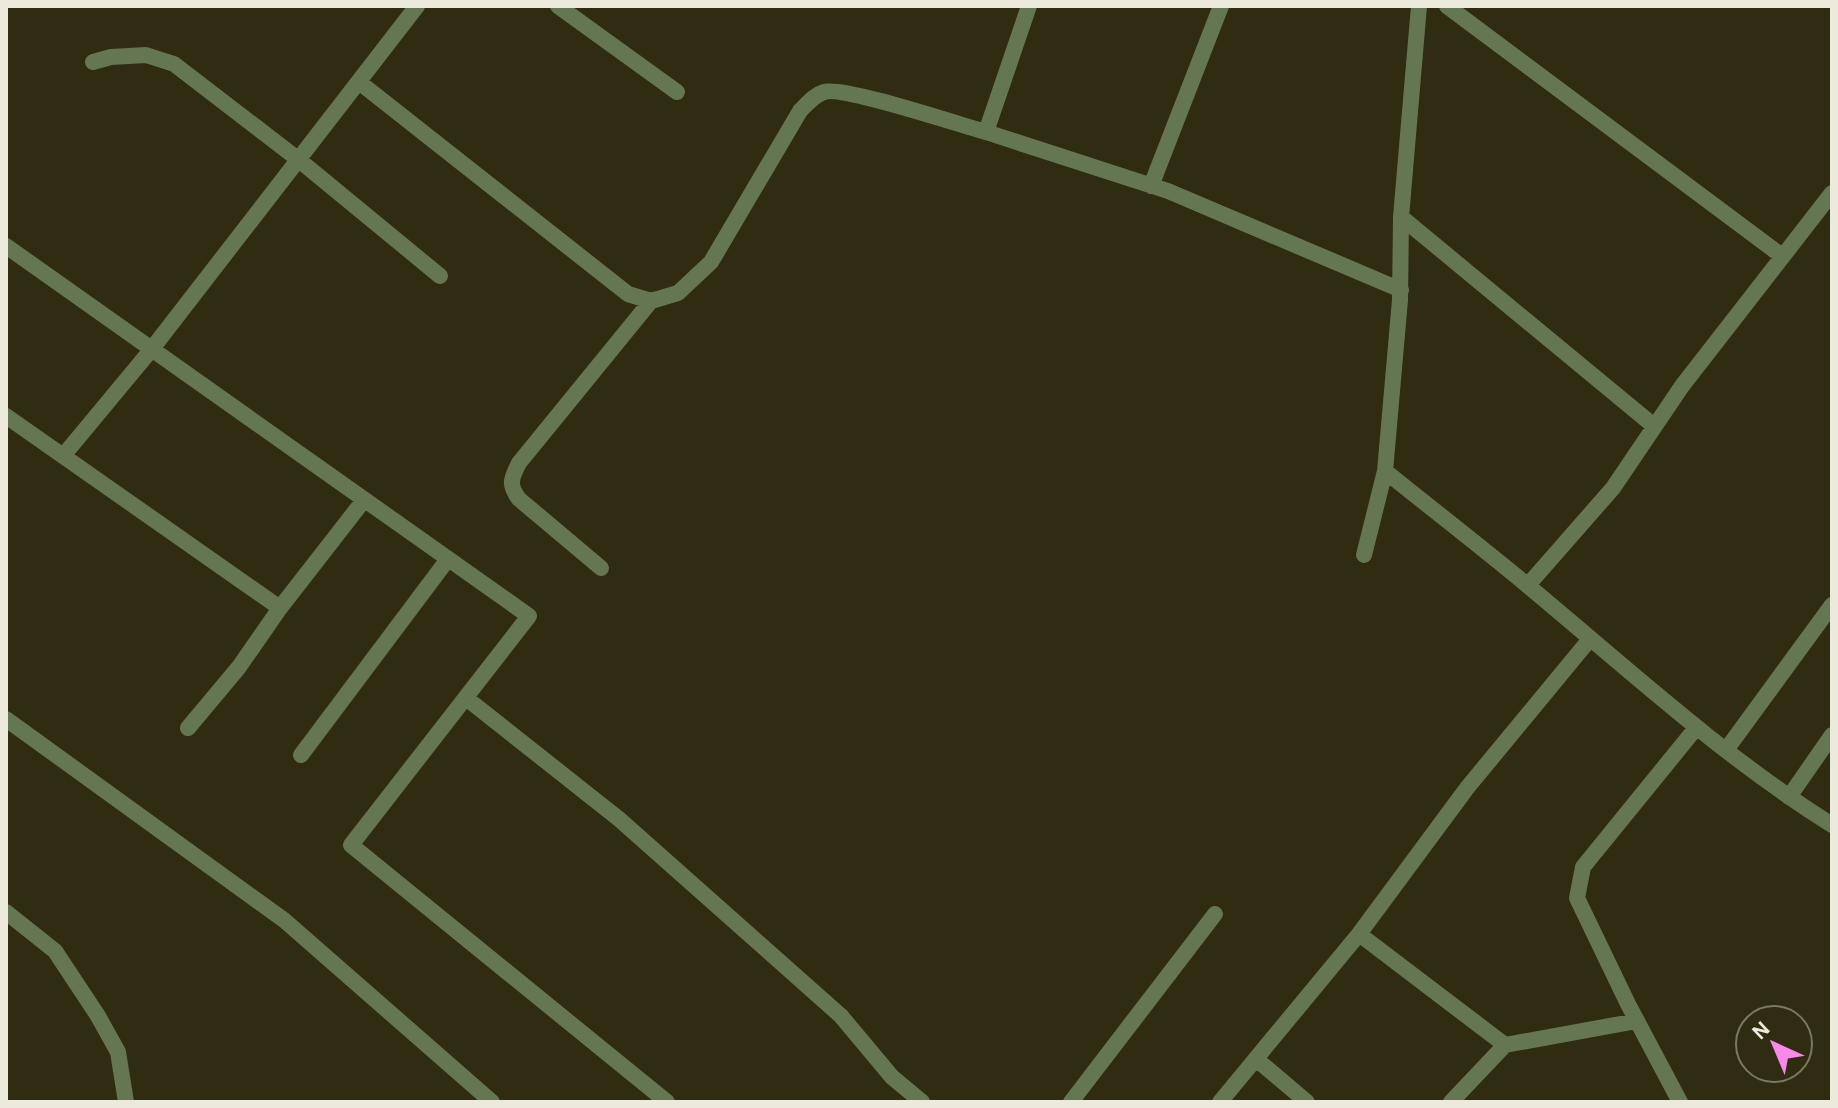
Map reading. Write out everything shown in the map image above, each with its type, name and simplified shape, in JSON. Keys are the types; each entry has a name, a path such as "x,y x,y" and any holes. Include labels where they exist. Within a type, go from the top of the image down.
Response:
{"street":[{"path":"63,456 151,350 417,6"},
{"path":"558,6 677,92"},
{"path":"986,132 1029,6"},
{"path":"1151,186 1221,6"},
{"path":"1364,555 1385,471 1401,290 1401,217 1419,6"},
{"path":"1447,6 1782,256"},
{"path":"93,62 111,57 146,55 174,64 299,160 440,276"},
{"path":"359,82 628,294 651,301 678,293 711,262 800,111 811,99 826,90 849,93 986,132 1168,191 1401,290"},
{"path":"1528,585 1613,488 1707,352 1832,193"},
{"path":"1401,217 1654,426"},
{"path":"6,246 529,616 351,845 667,1102"},
{"path":"601,568 519,499 512,489 512,477 519,463 651,301"},
{"path":"6,416 280,608"},
{"path":"1385,471 1528,585 1696,728 1832,825"},
{"path":"188,728 239,667 280,608 364,500"},
{"path":"301,755 448,559"},
{"path":"1726,750 1832,605"},
{"path":"1220,1102 1359,934 1467,788 1590,639"},
{"path":"466,698 619,819 841,1016 892,1077 922,1102"},
{"path":"6,719 284,920 492,1102"},
{"path":"1680,1102 1577,898 1583,867 1696,728"},
{"path":"1789,797 1832,735"},
{"path":"6,912 55,951 98,1016 118,1052 126,1102"},
{"path":"1071,1102 1215,914"},
{"path":"1359,934 1505,1045"},
{"path":"1451,1102 1505,1045 1637,1021"},
{"path":"1256,1059 1307,1102"}]}
